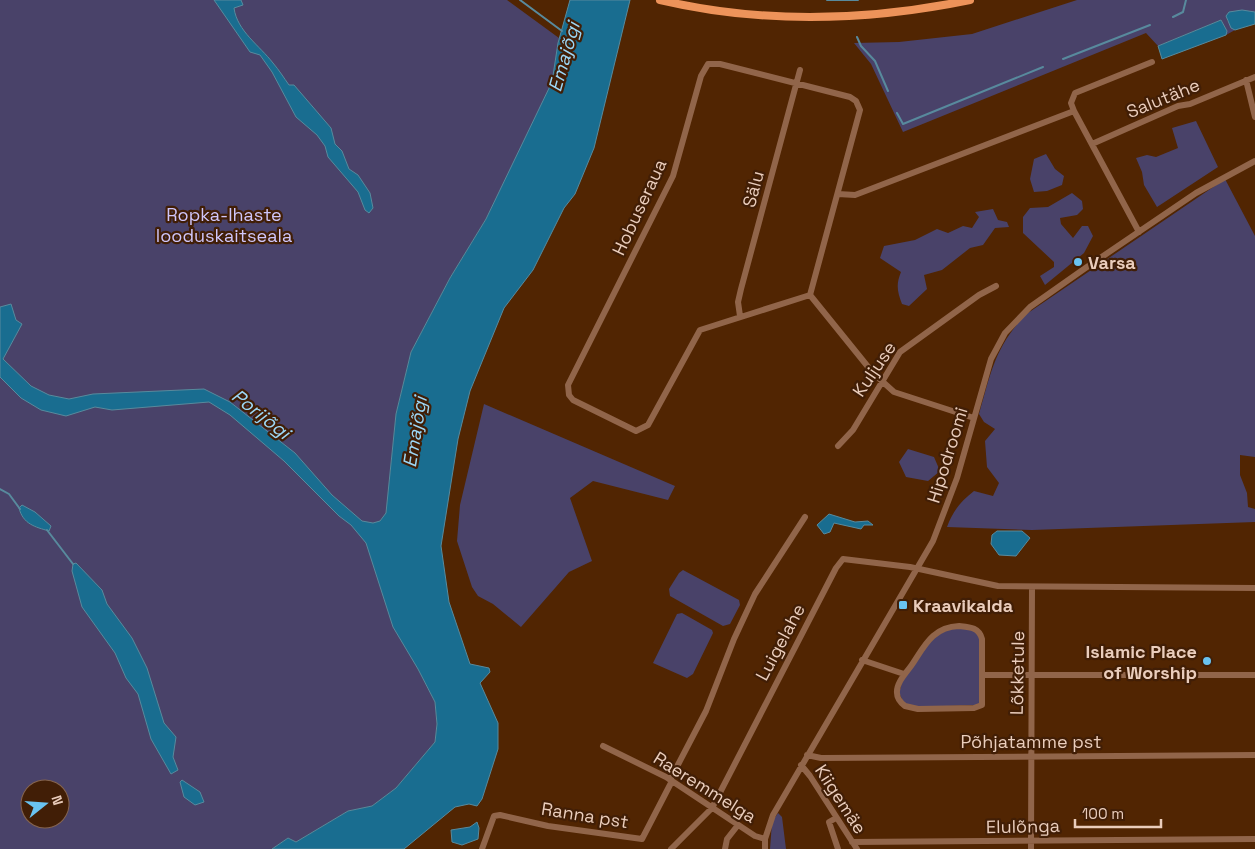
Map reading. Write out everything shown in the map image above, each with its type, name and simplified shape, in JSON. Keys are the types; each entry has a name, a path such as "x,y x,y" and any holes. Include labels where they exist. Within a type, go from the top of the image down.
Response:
{"main road":[{"path":"660,0 730,12 814,17 901,12 970,0"}],"street":[{"path":"1139,232 1071,103 1075,93 1152,62"},
{"name":"Hobuseraua","path":"711,64 720,64 850,97 859,105 860,110 838,194 810,295 711,325 696,335 651,421 644,429 632,430 573,400 569,395 569,382 673,176 706,67 711,64"},
{"name":"Sälu","path":"740,316 738,302 741,289 800,70"},
{"name":"Salutähe","path":"1092,144 1178,106 1190,104 1255,77"},
{"path":"1246,80 1255,117"},
{"path":"838,194 855,195 1074,111"},
{"name":"Hipodroomi","path":"765,849 765,839 772,814 933,542 948,503 991,359 1005,333 1030,307 1227,174 1255,160"},
{"name":"Kuljuse","path":"838,446 853,430 900,352 979,295 996,286"},
{"path":"810,295 882,382 894,392 974,418"},
{"path":"671,781 706,711 734,638 755,594 805,517"},
{"name":"Luigelahe","path":"671,849 712,808 840,562 848,558 918,570"},
{"path":"918,570 982,584 1255,588"},
{"name":"Lõkketule","path":"1031,849 1032,586"},
{"path":"947,627 974,628 981,635 983,675 983,701 980,706 918,709 904,706 898,697 898,688 904,674 920,649 934,634 947,627"},
{"path":"862,660 904,674"},
{"path":"983,675 1255,675"},
{"name":"Raeremmelga","path":"603,746 671,781 755,836 765,839"},
{"name":"Põhjatamme pst","path":"807,755 821,758 1255,755"},
{"name":"Kiigemäe","path":"801,765 857,849"},
{"name":"Ranna pst","path":"482,849 490,823 494,816 500,815 548,826 642,839 671,781"},
{"path":"836,818 829,822 838,849"},
{"path":"725,849 727,839 738,825"},
{"name":"Elulõnga","path":"852,842 1255,840"}],"green space":[{"name":"Ropka-Ihaste looduskaitseala","path":"0,0 507,0 559,38 552,82 486,219 450,278 411,352 396,414 386,514 380,521 418,669 435,702 437,724 435,742 396,788 372,806 348,811 296,842 288,838 272,849 0,849"},
{"path":"1077,0 1255,0 1255,12 1227,20 1235,30 1226,35 1227,31 1221,20 1158,46 1146,33 903,132 871,64 854,43 899,42 972,34"},
{"path":"1196,121 1218,167 1157,207 1144,185 1142,172 1136,158 1147,155 1156,157 1178,148 1172,128"},
{"path":"1046,154 1055,169 1064,176 1062,185 1047,191 1034,192 1030,179 1034,159"},
{"path":"1225,179 1255,236 1255,457 1240,455 1240,475 1247,493 1248,507 1255,509 1255,522 1032,530 947,527 954,511 969,495 974,491 993,496 999,483 987,467 985,441 995,429 984,422 979,414 995,361 1015,327 1025,315"},
{"path":"1072,193 1082,201 1083,209 1077,215 1060,218 1061,224 1073,238 1082,226 1088,226 1093,236 1084,253 1045,285 1040,276 1054,267 1054,262 1023,233 1023,217 1030,208 1048,207"},
{"path":"993,209 998,220 1007,222 1009,227 995,228 983,245 970,248 942,270 924,275 927,289 909,306 902,304 898,288 901,272 880,258 884,246 915,240 937,229 948,233 963,226 972,228 979,217 975,212"},
{"path":"484,404 675,486 668,500 593,481 570,498 592,561 569,572 521,627 493,604 478,596 472,587 457,541 460,505"},
{"path":"908,449 934,457 940,471 928,481 906,477 899,462"},
{"path":"683,570 739,600 740,605 730,624 723,626 670,596 669,589"},
{"path":"682,613 712,630 713,633 693,674 687,678 653,663 677,614"},
{"path":"955,627 971,628 981,637 979,705 914,707 904,703 899,693 903,679 931,637"},
{"path":"778,813 782,817 786,849 770,849 772,822"}],"water":[{"path":"214,0 241,0 243,5 234,8 244,31 268,57 289,85 294,85 331,128 335,144 342,151 349,169 358,175 370,193 373,208 369,213 365,210 358,192 328,157 325,146 317,135 296,117 272,72 260,55 250,52"},
{"name":"Emajõgi","path":"570,0 630,0 594,148 575,194 564,208 533,270 504,308 470,391 458,439 441,546 449,602 470,664 489,668 490,672 480,683 498,723 498,749 482,799 477,806 469,804 455,807 404,849 272,849 288,838 296,842 348,811 372,806 396,788 435,742 437,724 435,702 393,627 366,543 351,525 339,516 284,461 230,415 209,402 112,410 95,407 66,416 41,410 21,398 0,377 0,307 11,304 16,320 22,324 3,359 31,386 49,395 69,399 93,394 204,389 230,402 295,453 332,495 362,521 373,523 380,521 386,513 396,414 411,352 450,278 486,219 552,82 558,43"},
{"path":"1242,10 1255,12 1255,24 1235,30 1231,28 1226,16 1229,12"},
{"path":"1221,20 1227,31 1226,35 1162,59 1158,46"},
{"path":"22,505 35,512 51,526 49,531 34,526 23,518 19,508"},
{"path":"829,514 855,522 868,521 873,525 864,525 861,529 834,523 830,532 824,534 817,525"},
{"path":"997,531 1022,531 1030,538 1016,556 999,555 991,544 992,535"},
{"path":"76,563 102,590 107,604 132,638 147,668 164,723 176,737 173,757 178,770 171,774 151,739 138,694 126,678 115,653 82,607 72,571 73,564"},
{"path":"182,780 200,792 204,802 195,805 184,797 180,782"},
{"path":"477,822 479,828 478,839 462,845 452,842 451,830 470,827"}],"waterway":[{"name":"Emajõgi","path":"520,0 562,31"},
{"path":"827,0 858,0"},
{"path":"1173,17 1183,12 1186,0"},
{"path":"1063,59 1150,25"},
{"path":"857,37 861,46 875,61 888,91"},
{"path":"897,113 903,124 1043,67"},
{"path":"0,489 9,494 20,509"},
{"path":"47,530 73,564"}],"place":[{"name":"Varsa","path":"1078,262"},
{"name":"Kraavikalda","path":"903,605"},
{"name":"Islamic Place of Worship","path":"1207,661"}],"water label":[{"name":"Porijõgi","path":"261,414"}]}
